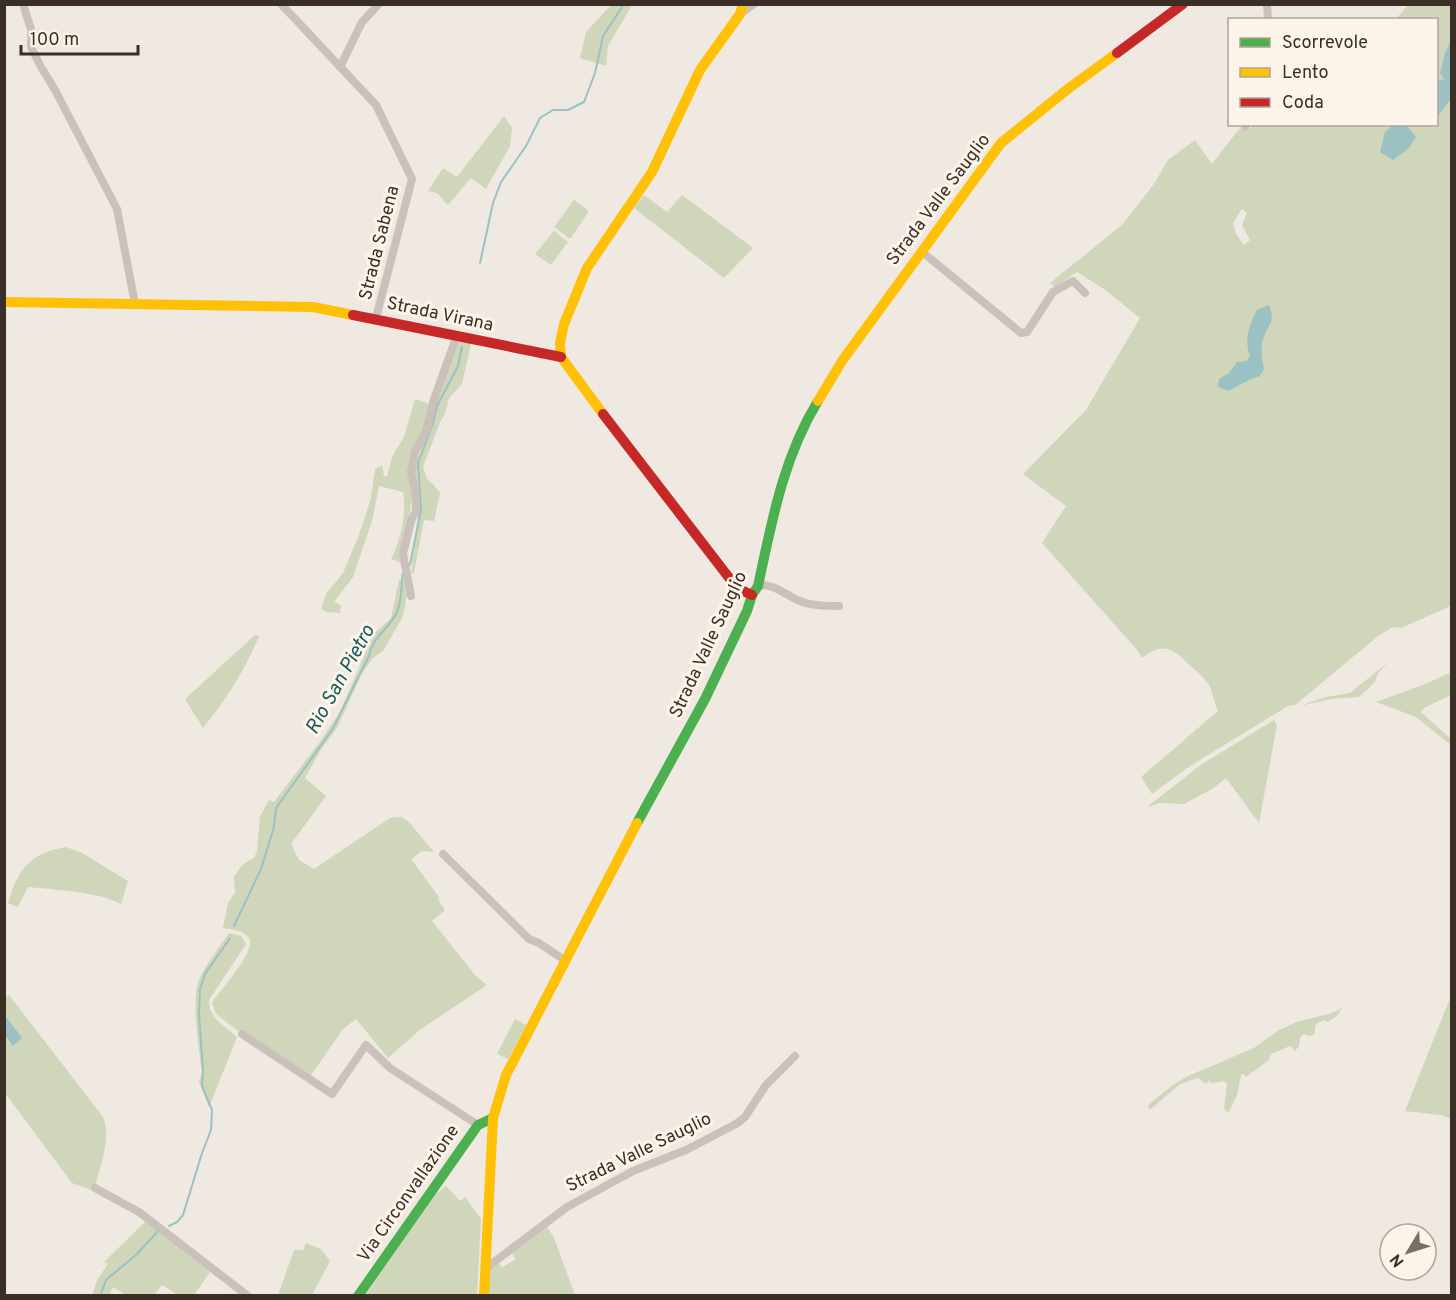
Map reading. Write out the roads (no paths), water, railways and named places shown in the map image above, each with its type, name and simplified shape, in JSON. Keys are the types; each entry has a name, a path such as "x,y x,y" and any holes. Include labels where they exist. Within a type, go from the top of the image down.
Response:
{"street":[{"path":"23,4 31,29 31,47 41,68 56,90 117,209 135,304"},
{"name":"Strada Sabena","path":"281,4 376,105 412,179 376,318"},
{"path":"340,67 362,22 379,4"},
{"path":"754,4 741,9 700,70 652,172 587,268 564,324 560,344 561,357 626,445 739,589 755,590 763,584 773,586 794,600 839,606"},
{"name":"Strada Valle Sauglio","path":"484,1296 493,1118 506,1075 632,831 705,699 747,610 755,590 780,486 805,422 842,362 1001,143 1070,88 1183,4"},
{"path":"921,251 1021,333 1027,332 1053,292 1073,281 1085,293"},
{"name":"Strada Virana","path":"4,302 313,307 561,357"},
{"path":"411,596 403,554 416,511 416,495 411,472 415,451 428,427 434,399 457,335"},
{"path":"443,854 529,939 566,961"},
{"path":"242,1034 332,1094 366,1045 390,1068 478,1125"},
{"name":"Strada Valle Sauglio","path":"486,1268 567,1207 633,1171 686,1150 745,1118 766,1085 795,1056"},
{"name":"Via Circonvallazione","path":"358,1296 478,1125 493,1118"},
{"path":"95,1188 139,1212 248,1296"}],"water":[{"path":"1451,41 1451,99 1438,116 1438,81 1444,79 1440,73"},
{"path":"1392,126 1407,126 1416,137 1409,148 1393,160 1380,152 1385,132"},
{"path":"1269,305 1272,316 1262,343 1264,369 1260,376 1228,391 1218,387 1219,379 1229,373 1237,362 1246,361 1250,356 1247,339 1252,321 1257,310"},
{"path":"7,1018 22,1038 13,1046 5,1035"}],"waterway":[{"name":"Rio San Pietro","path":"480,263 493,203 501,182 526,146 540,118 553,110 568,110 584,102 595,73 603,36 624,4"},
{"name":"Rio San Pietro","path":"410,565 421,509 418,463 437,406 458,366 462,347"},
{"name":"Rio San Pietro","path":"234,926 261,869 274,827 276,808 332,730 374,643 397,612 401,598 403,573"},
{"name":"Rio San Pietro","path":"169,1226 183,1215 211,1130 212,1110 202,1086 200,989 205,974 230,938"},
{"name":"Rio San Pietro","path":"100,1296 106,1280 137,1254 157,1232"}]}
